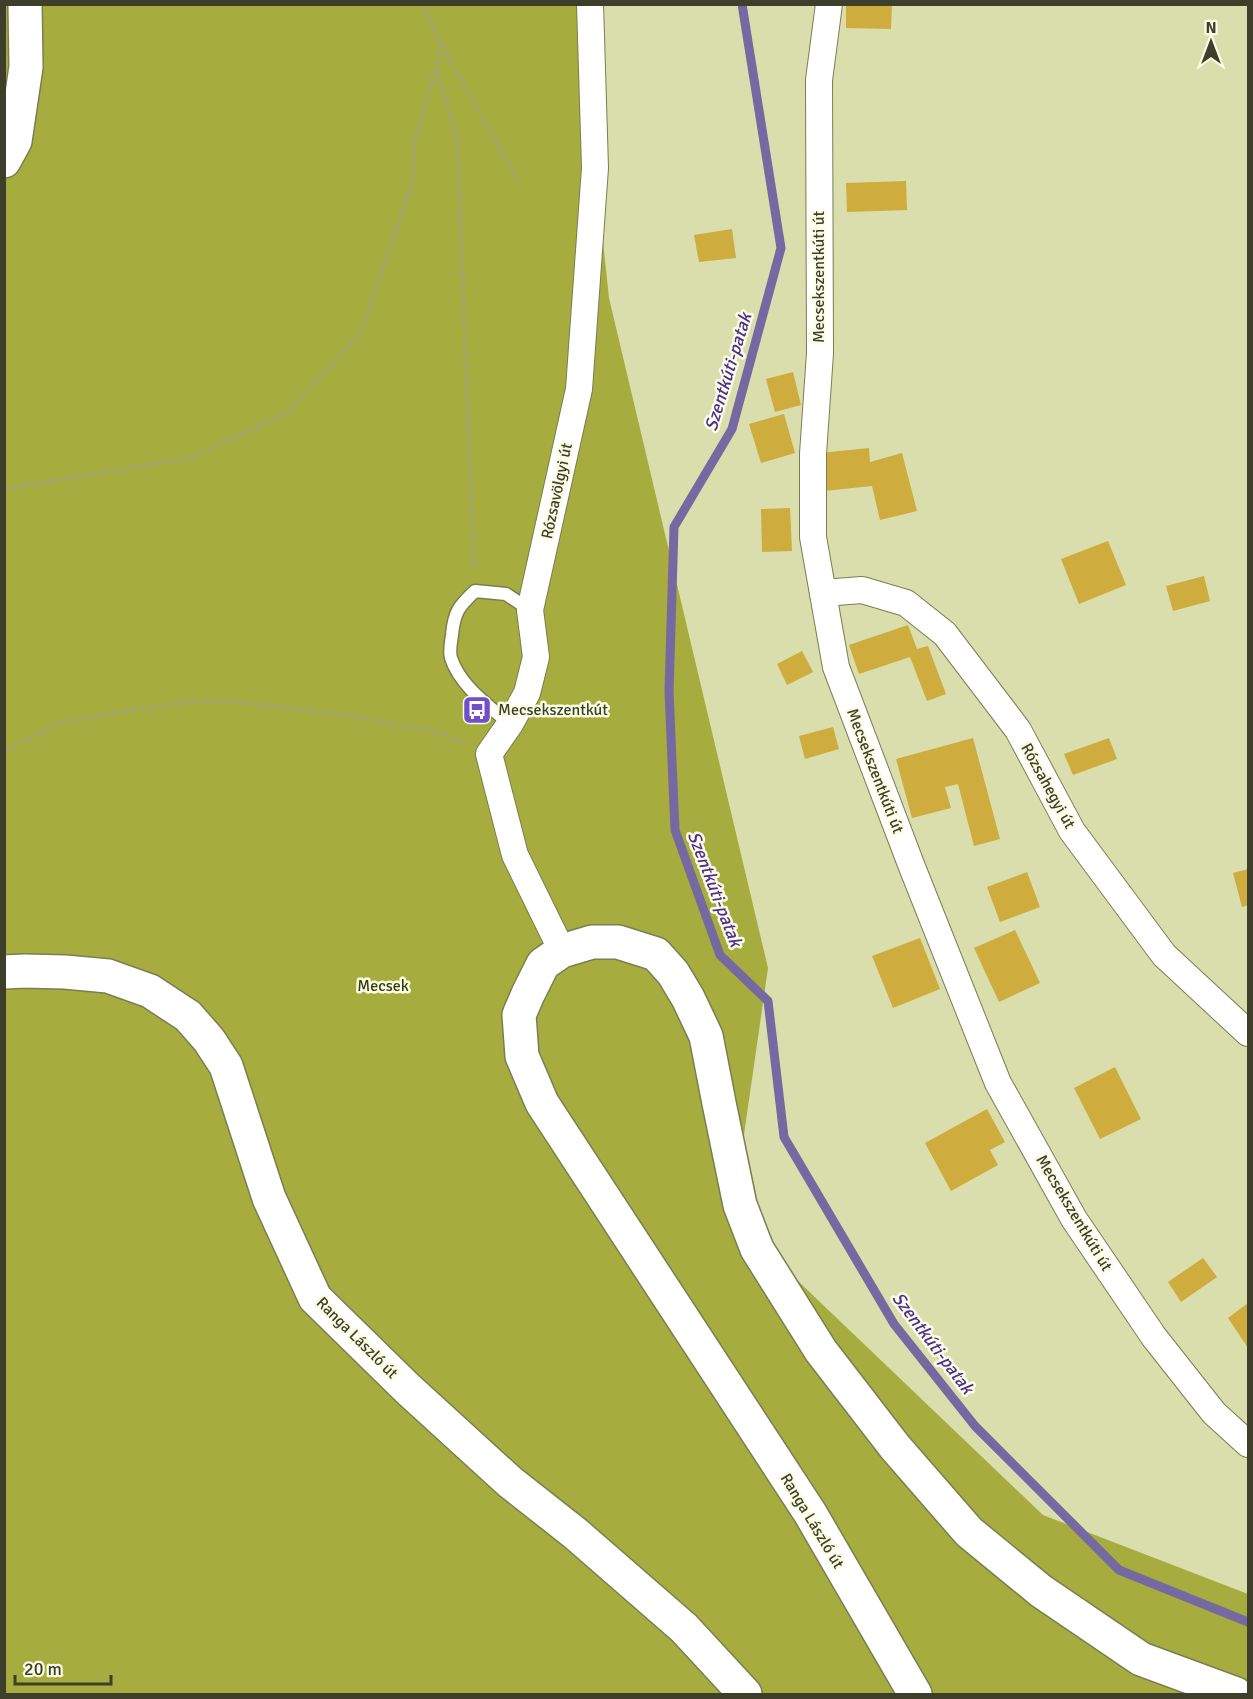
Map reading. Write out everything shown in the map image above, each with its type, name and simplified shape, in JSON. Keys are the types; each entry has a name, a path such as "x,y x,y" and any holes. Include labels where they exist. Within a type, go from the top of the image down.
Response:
{"main road":[{"path":"4,161 15,141 26,67 25,4"},
{"path":"562,951 592,942 618,942 656,954 673,973 706,1036 740,1204 757,1249 821,1351 895,1447 969,1532 1041,1591 1141,1659 1236,1695"},
{"name":"Ranga László út","path":"562,951 543,964 519,1015 522,1056 542,1103 810,1513 915,1695"},
{"name":"Ranga László út","path":"4,972 65,972 108,976 150,991 188,1016 209,1040 226,1066 269,1198 315,1298 408,1389 510,1482 576,1534 684,1628 745,1695"}],"street":[{"name":"Rózsavölgyi út","path":"489,754 510,724 527,693 536,657 531,610 579,389 595,168 590,4"},
{"name":"Mecsekszentkúti út","path":"829,4 819,80 820,353 813,454 813,537 836,667 916,878 998,1083 1074,1219 1154,1337 1214,1413 1248,1444"},
{"name":"Rózsahegyi út","path":"823,593 862,590 906,603 945,634 1018,730 1072,831 1164,955 1248,1033"},
{"path":"489,754 515,855 562,951"}],"lane":[{"path":"510,724 483,702 462,679 450,657 453,627 459,606 475,591 506,594 531,610"}],"path":[{"path":"422,4 441,44 518,181"},
{"path":"4,489 191,458 288,412 360,332 412,185 415,139 441,44"},
{"path":"436,68 457,138 475,591"},
{"path":"4,751 62,722 177,703 228,701 353,716 442,733 489,754"}],"green space":[{"name":"Mecsek","path":"5,5 578,5 609,298 768,968 732,1218 1043,1515 1248,1594 1248,1694 5,1694"}],"building":[{"path":"846,4 892,4 891,29 846,28"},
{"path":"906,181 907,210 847,212 846,183"},
{"path":"732,229 736,258 699,262 694,235"},
{"path":"793,372 801,405 775,412 766,379"},
{"path":"784,414 795,453 761,463 749,424"},
{"path":"869,448 870,462 902,453 917,511 880,520 872,486 824,491 820,453"},
{"path":"790,508 792,551 762,552 761,509"},
{"path":"1108,541 1126,585 1079,604 1061,559"},
{"path":"1204,576 1210,601 1173,611 1166,586"},
{"path":"908,625 917,649 928,646 946,694 927,701 910,657 859,674 849,645"},
{"path":"802,651 813,672 787,685 777,664"},
{"path":"833,727 839,749 805,759 799,736"},
{"path":"973,738 1000,839 974,846 958,784 945,787 951,808 912,818 896,759"},
{"path":"1109,738 1117,759 1073,775 1064,754"},
{"path":"1248,869 1248,905 1242,907 1233,873"},
{"path":"1027,872 1040,907 1000,922 987,887"},
{"path":"1015,930 1040,983 999,1002 974,948"},
{"path":"920,938 940,989 893,1008 872,956"},
{"path":"1115,1067 1141,1119 1100,1139 1074,1088"},
{"path":"987,1109 1005,1142 990,1150 998,1165 951,1191 925,1143"},
{"path":"1203,1258 1217,1277 1181,1302 1168,1282"},
{"path":"1248,1303 1248,1348 1228,1318"}],"waterway":[{"name":"Szentkúti-patak","path":"742,4 781,248 732,429 674,527 669,691 675,830 720,955 768,1001 784,1137 894,1324 975,1426 1119,1570 1248,1622"}],"place":[{"name":"Mecsekszentkút","path":"477,710"}]}
